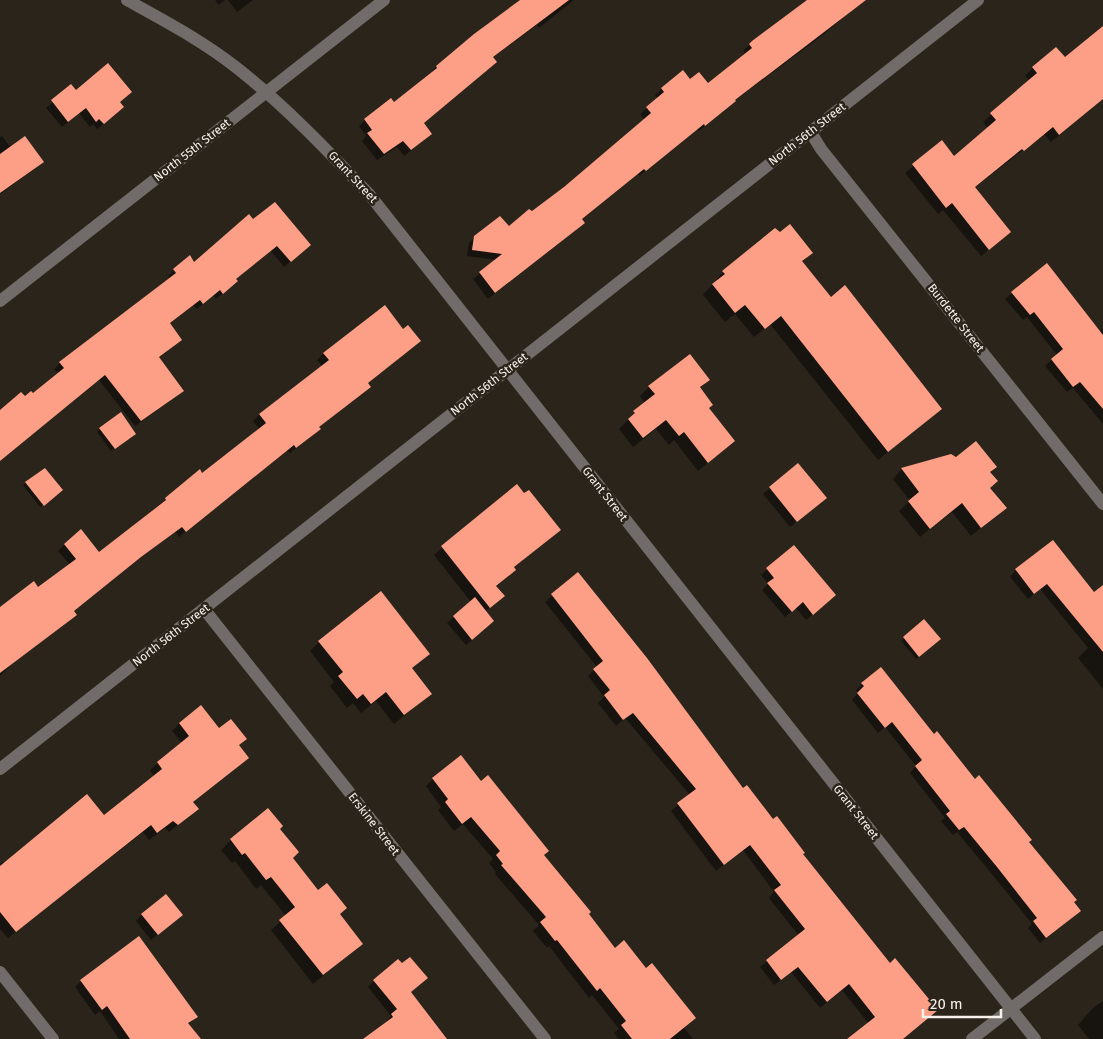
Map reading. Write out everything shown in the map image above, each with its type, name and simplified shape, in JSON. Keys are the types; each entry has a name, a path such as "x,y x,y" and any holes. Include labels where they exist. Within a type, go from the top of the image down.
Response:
{"street":[{"name":"Grant Street","path":"127,0 188,34 236,68 318,140 370,194 1035,1039"},
{"name":"North 55th Street","path":"0,301 384,0"},
{"name":"North 56th Street","path":"0,769 978,0"},
{"name":"Burdette Street","path":"810,131 821,149 1103,504"},
{"name":"Erskine Street","path":"204,609 545,1039"},
{"path":"972,1039 1103,937"},
{"path":"0,972 53,1039"}],"building":[{"path":"520,0 569,0 493,57 497,62 424,123 432,134 411,150 403,141 384,154 367,133 372,130 364,119 391,98 394,102 437,68 436,66 474,34"},
{"path":"807,0 866,0 735,100 705,126 704,124 646,171 644,169 582,219 585,223 495,293 479,272 502,254 472,250 474,236 500,216 509,226 529,209 532,211 564,187 651,113 646,107 664,92 661,88 683,70 690,79 699,72 708,83 752,48 749,44 752,41"},
{"path":"1103,26 1103,99 1059,135 1053,127 975,187 1011,232 989,250 952,203 946,208 912,164 942,140 954,156 996,120 990,113 1037,73 1032,67 1056,47 1065,57"},
{"path":"108,63 132,92 120,102 124,107 104,124 99,119 96,122 86,108 68,122 51,100 71,84 76,90"},
{"path":"25,136 44,162 0,193 0,154"},
{"path":"275,202 311,245 291,262 277,246 236,279 238,281 223,294 220,290 203,304 200,300 170,323 182,340 159,357 184,391 141,421 105,375 0,461 0,410 21,392 25,396 31,391 33,393 64,368 59,362 176,273 173,269 190,255 194,262 249,214 253,219"},
{"path":"790,224 813,253 802,261 831,297 845,285 942,409 888,452 781,316 765,329 745,305 735,313 712,284 725,274 722,271 775,228 780,232"},
{"path":"1047,263 1103,335 1103,409 1080,382 1073,387 1051,359 1063,349 1034,312 1030,315 1011,292"},
{"path":"385,305 403,329 408,325 421,341 368,383 371,387 319,427 321,429 296,448 294,445 186,532 182,527 141,557 74,611 77,615 0,673 0,607 34,581 38,587 76,559 64,544 81,529 99,552 166,500 165,498 200,469 202,473 266,423 259,414 329,360 323,353"},
{"path":"690,354 710,380 700,387 713,405 709,408 735,441 708,463 684,432 679,436 666,420 643,438 628,419 635,413 633,411 655,394 648,386"},
{"path":"121,412 136,434 115,449 99,428"},
{"path":"976,441 997,467 990,472 998,481 990,488 1007,508 981,528 962,503 930,529 908,501 919,492 901,468 951,454 956,457"},
{"path":"798,463 827,498 797,522 769,487"},
{"path":"45,468 63,490 44,506 25,482"},
{"path":"517,484 524,493 529,490 561,530 514,567 516,570 496,586 505,596 490,608 441,546"},
{"path":"1053,540 1094,592 1103,585 1103,652 1047,584 1034,594 1015,569"},
{"path":"794,545 836,595 813,615 803,602 792,612 767,583 774,578 766,568"},
{"path":"578,572 647,658 743,788 747,785 773,819 777,816 805,853 803,854 890,963 895,958 938,1010 903,1039 847,1039 875,1017 849,984 827,1002 798,967 781,980 766,960 805,929 774,890 781,885 750,845 724,865 677,803 696,789 633,713 623,720 604,695 610,690 593,669 603,661 551,594"},
{"path":"381,591 430,654 412,668 432,694 404,715 386,692 371,704 363,694 357,699 338,676 343,672 318,641"},
{"path":"475,597 494,621 472,640 453,616"},
{"path":"924,619 941,639 919,657 903,637"},
{"path":"881,667 934,734 937,731 975,779 979,775 1032,840 1029,842 1077,900 1074,902 1081,911 1046,938 1033,921 1037,918 997,867 964,827 959,830 946,814 950,811 915,766 922,760 892,722 885,728 857,693 864,686 861,683"},
{"path":"201,705 219,728 231,719 247,739 239,745 249,758 193,802 199,809 178,825 173,821 157,833 151,825 16,932 0,912 0,866 87,794 104,815 162,769 157,762 189,736 179,723"},
{"path":"461,755 481,781 488,775 549,851 544,855 591,912 589,914 615,948 624,940 646,968 652,963 696,1018 670,1039 632,1039 621,1025 626,1021 600,988 597,991 557,940 555,941 540,922 546,917 501,865 503,864 496,855 500,851 471,817 462,824 445,802 448,799 432,778"},
{"path":"268,808 283,826 280,829 299,852 293,858 318,890 327,883 347,908 340,914 363,944 323,975 279,920 295,907 271,877 266,880 245,853 242,855 230,839"},
{"path":"166,894 183,915 158,935 141,914"},
{"path":"139,936 198,1017 188,1023 201,1039 130,1039 107,1006 102,1010 80,980"},
{"path":"410,957 428,978 411,992 447,1039 363,1039 393,1017 391,1014 397,1009 373,980 398,959 402,963"}]}
